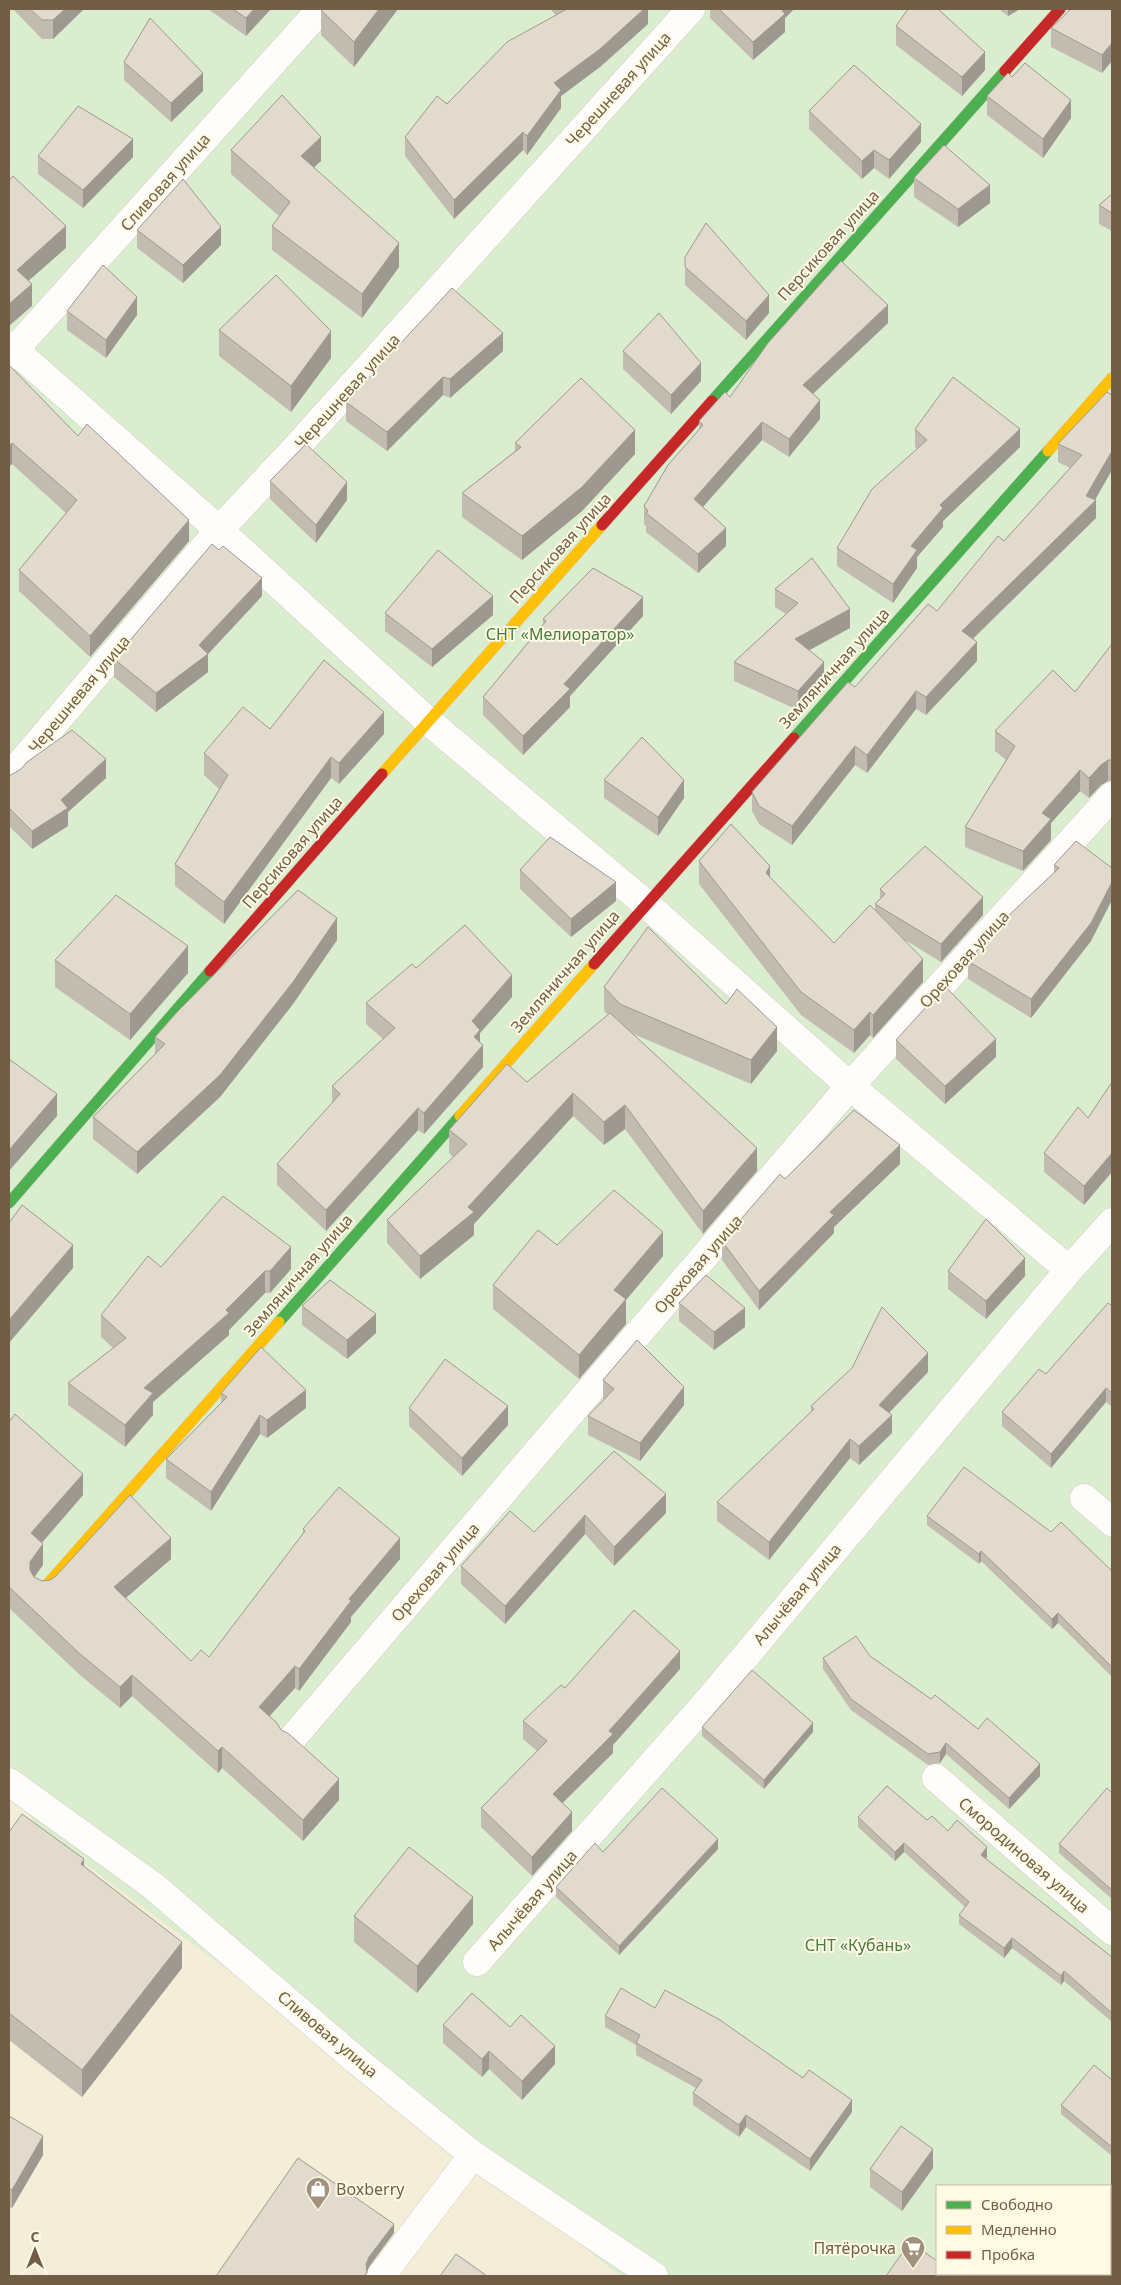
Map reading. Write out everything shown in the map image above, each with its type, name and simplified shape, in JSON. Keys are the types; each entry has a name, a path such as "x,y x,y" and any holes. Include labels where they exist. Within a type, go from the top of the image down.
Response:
{"street":[{"name":"Сливовая улица","path":"10,350 321,9"},
{"name":"Черешневая улица","path":"9,777 218,530 292,452 690,9"},
{"name":"Персиковая улица","path":"9,1203 428,721 1060,9"},
{"path":"10,350 218,530 428,721 646,904 850,1086 1068,1270"},
{"name":"Земляничная улица","path":"45,1588 646,904 1112,378"},
{"name":"Ореховая улица","path":"291,1740 850,1086 1112,796"},
{"name":"Алычёвая улица","path":"477,1962 713,1695 1068,1270 1112,1222"},
{"path":"1084,1498 1112,1522"},
{"name":"Смородиновая улица","path":"936,1778 1112,1931"},
{"name":"Сливовая улица","path":"10,1786 152,1885 356,2060 473,2155 654,2276"},
{"path":"381,2276 473,2155"}],"shaded area":[{"path":"9,1784 396,2095 620,2276 9,2276"}],"green space":[{"name":"СНТ «Мелиоратор»","path":"9,9 1112,9 1112,2276 620,2276 396,2095 38,1829 13,1786 9,1784"}],"building":[{"path":"30,9 65,9 53,20 42,20"},
{"path":"233,9 254,9 246,18"},
{"path":"322,9 379,9 354,42"},
{"path":"567,9 644,9 600,49 554,83 561,90 527,136 523,132 454,200 405,137 437,96 447,104 507,42"},
{"path":"719,9 781,9 785,14 753,42"},
{"path":"908,9 938,9 985,52 962,77 896,26"},
{"path":"1071,9 1112,9 1112,43 1102,55 1051,28"},
{"path":"150,18 203,73 171,103 124,62"},
{"path":"1025,63 1071,100 1043,139 987,96 1008,73 1012,77"},
{"path":"854,65 921,124 889,160 874,150 862,161 809,111"},
{"path":"282,95 321,137 301,156 399,243 362,294 272,226 290,202 231,150"},
{"path":"78,106 133,139 83,190 38,156"},
{"path":"944,145 990,185 958,209 914,178"},
{"path":"13,176 66,226 17,270 32,284 9,304 9,181"},
{"path":"183,179 221,227 183,265 137,230"},
{"path":"1112,194 1112,213 1099,205"},
{"path":"706,223 769,295 746,321 685,267 685,257"},
{"path":"841,261 888,305 803,385 820,400 789,439 762,422 694,499 726,528 698,554 646,513 648,511 644,506 668,465 703,425 699,421 725,392 730,397 768,343"},
{"path":"103,265 137,297 106,340 67,311"},
{"path":"276,275 331,331 291,386 219,330"},
{"path":"452,288 503,333 450,379 443,377 387,432 346,402"},
{"path":"659,313 701,363 671,395 623,351"},
{"path":"9,365 78,436 87,424 189,520 90,636 19,570 77,500 12,443 9,446"},
{"path":"953,377 1020,429 940,505 943,508 911,546 917,550 893,584 837,548 872,489 927,440 915,429"},
{"path":"581,378 635,430 582,487 522,536 462,493 521,447 515,443"},
{"path":"1107,392 1112,395 1112,451 1086,496 1096,500 962,631 977,642 926,697 916,691 867,755 855,746 792,826 759,806 752,792 848,682 855,687 928,604 937,611 998,536 1004,541 1082,455 1058,444"},
{"path":"306,444 347,482 316,525 270,481"},
{"path":"212,544 219,550 223,546 262,578 199,645 208,654 156,693 114,659"},
{"path":"438,550 493,596 432,649 385,613"},
{"path":"812,558 850,609 795,639 824,662 798,691 734,662 798,603 775,589"},
{"path":"593,568 643,597 564,684 570,689 523,736 483,697 546,621 543,619"},
{"path":"1112,644 1112,760 1108,760 1101,765 1089,778 1080,770 1042,813 1051,819 1023,851 965,827 1015,746 995,731 1053,670 1075,692"},
{"path":"324,660 384,712 339,763 331,757 224,902 175,864 228,775 204,753 243,707 270,729"},
{"path":"72,730 106,759 61,800 68,808 32,831 9,808 9,776"},
{"path":"642,737 684,780 658,817 604,780"},
{"path":"731,824 770,866 766,873 834,943 870,905 923,959 873,1015 870,1012 854,1030 801,992 699,861"},
{"path":"550,837 616,882 571,919 520,870"},
{"path":"1076,841 1112,868 1112,882 1091,923 1031,999 968,961 1007,917 1059,868 1054,865"},
{"path":"925,846 983,897 941,944 875,904 885,894 880,889"},
{"path":"298,890 337,918 293,982 220,1075 137,1152 93,1117 165,1044 155,1037 178,1011"},
{"path":"116,895 188,946 130,1014 55,960"},
{"path":"465,925 512,975 472,1021 480,1030 474,1037 483,1045 424,1113 418,1108 326,1210 277,1164 340,1094 332,1086 395,1028 366,1003 412,964 416,968"},
{"path":"648,927 726,1004 737,989 777,1027 751,1060 620,1004 604,987"},
{"path":"945,986 996,1039 945,1086 896,1040"},
{"path":"610,1013 757,1148 703,1211 625,1105 604,1122 573,1093 468,1207 474,1212 420,1256 387,1220 467,1144 449,1130 507,1064 527,1082"},
{"path":"9,1059 57,1094 9,1150"},
{"path":"1112,1082 1112,1153 1084,1186 1044,1153 1078,1107 1088,1118"},
{"path":"854,1110 900,1145 830,1212 834,1215 759,1291 722,1241 780,1174 785,1179"},
{"path":"614,1190 663,1232 614,1290 626,1299 579,1355 493,1285 538,1230 557,1245"},
{"path":"223,1196 291,1247 270,1271 265,1271 226,1310 229,1313 144,1388 153,1393 125,1425 68,1383 126,1338 101,1315 148,1256 161,1267"},
{"path":"22,1205 73,1245 9,1320 9,1223"},
{"path":"986,1219 1025,1258 986,1301 948,1271"},
{"path":"706,1275 745,1308 714,1332 679,1303"},
{"path":"330,1280 376,1314 347,1340 302,1306"},
{"path":"1108,1303 1112,1306 1112,1393 1106,1388 1051,1454 1002,1412 1039,1369 1046,1374"},
{"path":"882,1307 928,1353 879,1405 892,1415 859,1446 850,1439 769,1542 717,1502 814,1409 811,1406 852,1368"},
{"path":"637,1340 684,1387 640,1443 588,1416 614,1389 603,1380"},
{"path":"261,1347 306,1390 267,1420 260,1415 211,1492 166,1459 227,1397 221,1393"},
{"path":"445,1359 508,1406 462,1458 409,1408"},
{"path":"15,1414 83,1474 31,1533 43,1544 30,1562 30,1570 34,1577 42,1581 50,1580 56,1576 130,1495 171,1538 114,1587 191,1661 201,1650 209,1657 305,1531 303,1529 339,1487 400,1538 349,1599 351,1601 299,1669 295,1666 259,1707 276,1722 281,1730 289,1734 339,1779 303,1820 222,1747 218,1751 132,1675 120,1687 80,1654 9,1587 9,1422"},
{"path":"614,1451 666,1494 614,1547 585,1515 505,1606 461,1566 510,1511 534,1532"},
{"path":"964,1467 1051,1532 1061,1522 1112,1571 1112,1667 1058,1613 1052,1619 981,1551 979,1554 927,1516"},
{"path":"634,1610 680,1651 609,1731 613,1734 553,1794 572,1812 532,1857 481,1808 547,1741 523,1721 561,1685 565,1688"},
{"path":"856,1636 870,1656 931,1699 935,1695 978,1729 987,1718 1040,1764 1009,1798 946,1743 940,1752 928,1754 851,1699 823,1658"},
{"path":"752,1670 813,1723 764,1780 702,1727"},
{"path":"887,1786 927,1820 932,1816 948,1831 957,1820 987,1847 981,1855 1112,1957 1112,2013 1064,1971 1061,1976 1012,1938 1004,1948 959,1915 969,1902 904,1843 895,1852 858,1817"},
{"path":"662,1788 718,1839 619,1946 556,1887 595,1843 603,1852"},
{"path":"1107,1788 1112,1793 1112,1890 1059,1844"},
{"path":"22,1814 84,1859 81,1864 182,1942 82,2070 9,2013 9,1832"},
{"path":"409,1847 473,1897 417,1966 354,1916"},
{"path":"621,1988 655,2008 665,1990 720,2020 803,2078 809,2070 852,2100 810,2159 746,2115 739,2125 693,2093 702,2080 636,2043 640,2035 605,2016"},
{"path":"472,1993 510,2027 521,2015 555,2046 522,2081 489,2051 482,2059 443,2025"},
{"path":"1094,2065 1112,2080 1112,2147 1061,2105"},
{"path":"9,2116 43,2136 12,2190 9,2188"},
{"path":"901,2126 933,2149 902,2192 870,2169"},
{"path":"298,2158 394,2224 369,2257 366,2264 367,2272 364,2276 216,2276"},
{"path":"910,2242 936,2260 936,2275 958,2276 886,2276"},
{"path":"456,2254 487,2276 440,2276"}],"traffic: fast":[{"path":"712,401 1005,71"},
{"path":"794,738 1048,451"},
{"path":"9,1203 210,971"},
{"path":"279,1322 460,1116"}],"traffic: slow":[{"path":"1048,451 1112,378"},
{"path":"382,774 602,525"},
{"path":"460,1116 594,964"},
{"path":"45,1587 279,1322"}],"traffic: jam":[{"path":"1005,71 1060,9"},
{"path":"602,525 712,401"},
{"path":"594,964 794,738"},
{"path":"210,971 382,774"}],"place":[{"name":"Boxberry","path":"318,2210"},
{"name":"Пятёрочка","path":"913,2269"}],"park label":[{"name":"СНТ «Кубань»","path":"858,1945"}]}
